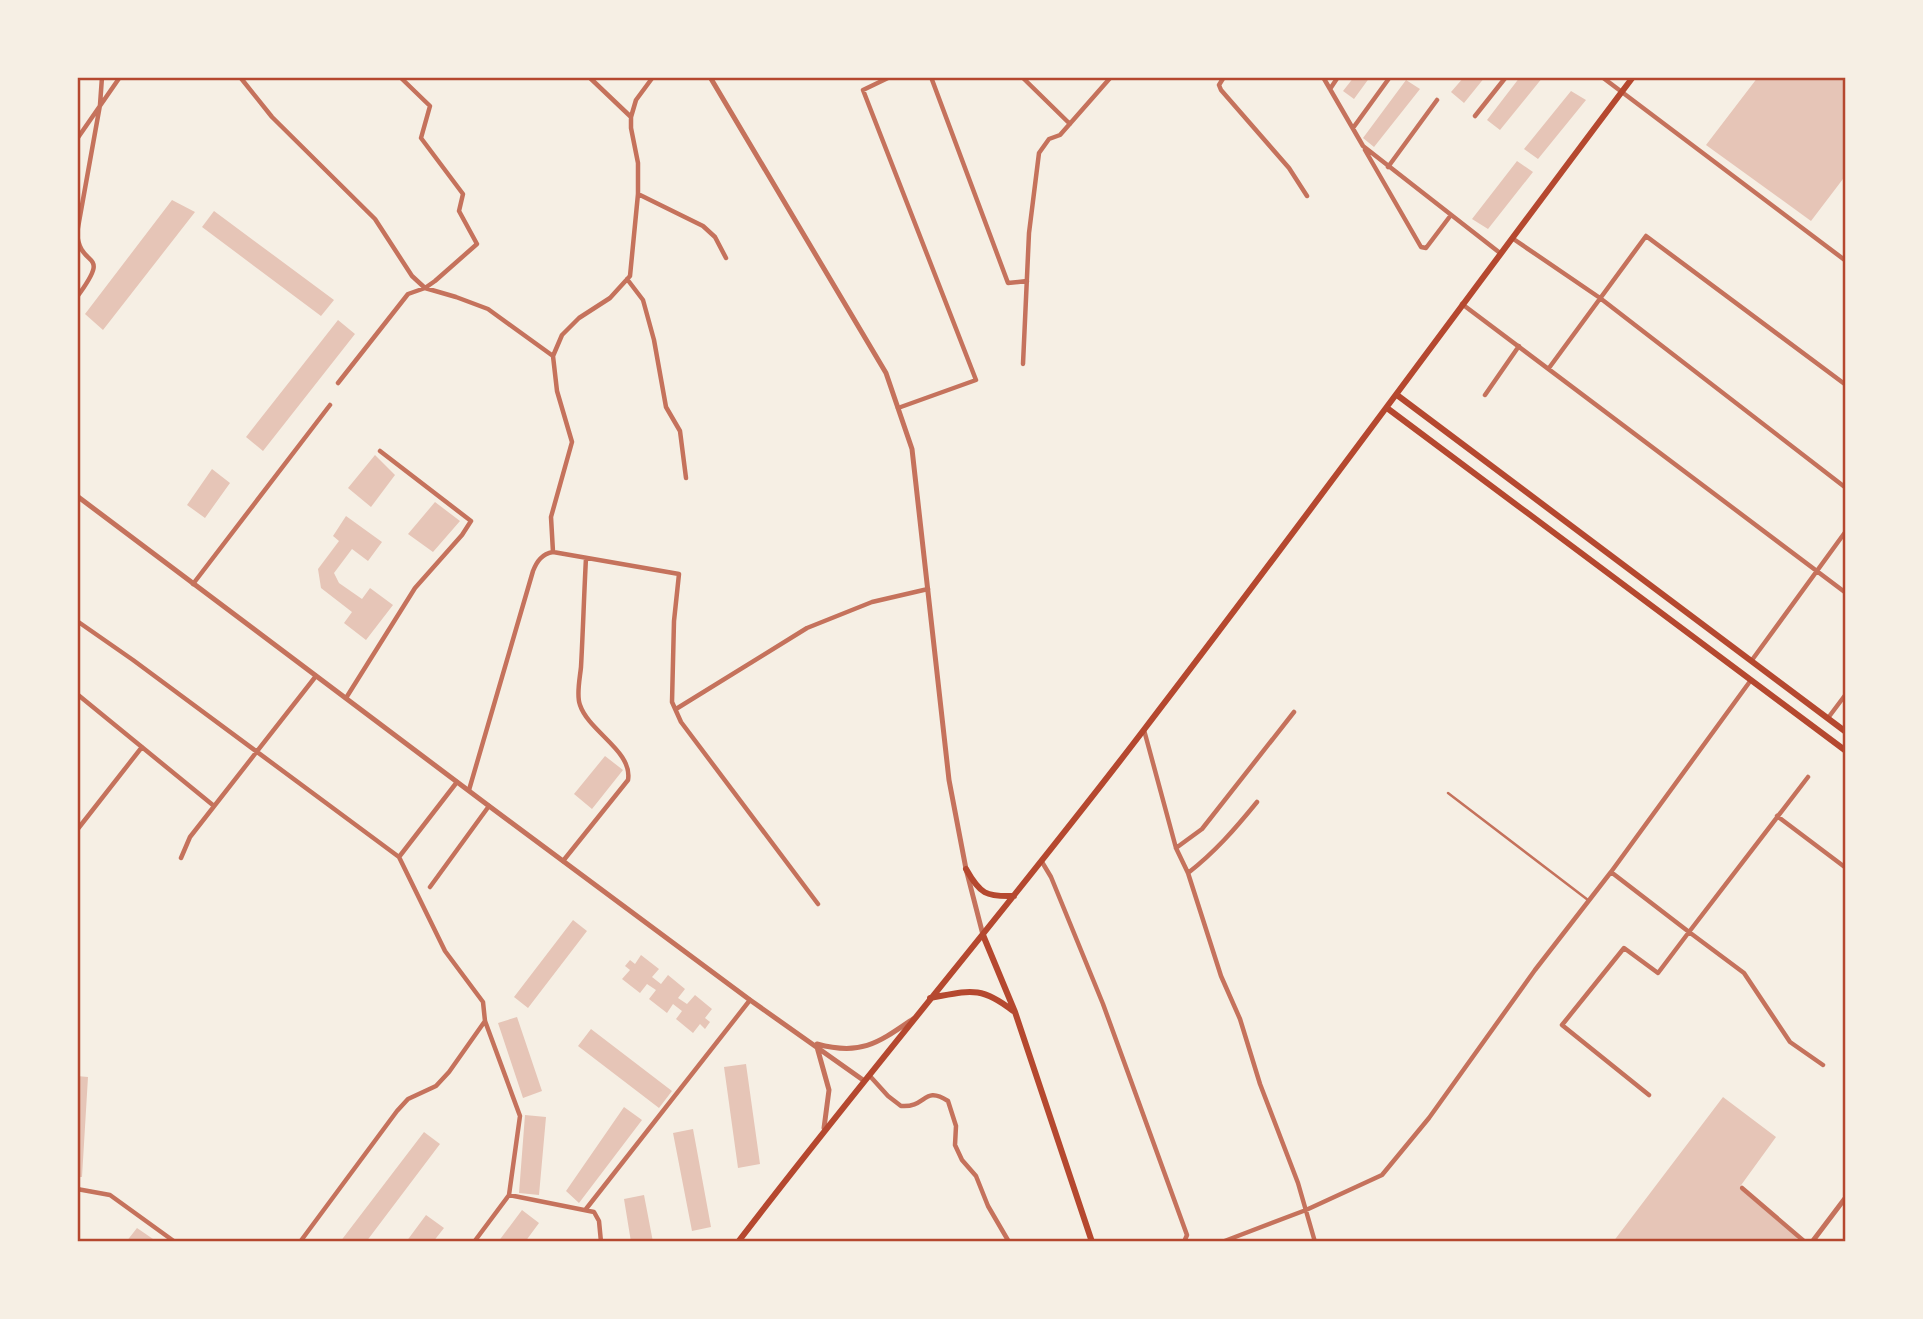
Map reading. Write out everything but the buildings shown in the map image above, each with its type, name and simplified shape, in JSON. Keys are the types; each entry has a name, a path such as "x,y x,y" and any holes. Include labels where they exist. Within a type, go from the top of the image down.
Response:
{"main road":[{"path":"738,1242 824,1128 983,936 1144,730 1633,77"},
{"path":"1397,395 1846,732"},
{"path":"1387,408 1846,751"},
{"path":"966,869 976,887 986,894 1014,896"},
{"path":"983,936 1014,1012 1092,1242"},
{"path":"930,998 968,991 984,992 1014,1012"}],"street":[{"path":"77,297 93,276 95,268 93,261 78,242 77,233 100,105 102,77"},
{"path":"77,139 120,77"},
{"path":"240,77 272,117 375,219 412,276 425,288 488,309 553,356"},
{"path":"338,383 408,294 425,288 477,244 459,211 464,194 421,138 430,106 400,77"},
{"path":"589,77 631,117"},
{"path":"553,552 551,517 572,442 557,391 553,356 562,335 579,318 610,298 630,276 638,194 638,163 631,117 636,100 653,77"},
{"path":"710,77 886,373 912,449 944,740 966,869 983,936"},
{"path":"890,77 863,90 976,380 898,408"},
{"path":"931,77 1008,283 1027,281"},
{"path":"1022,77 1070,124"},
{"path":"1023,364 1029,233 1039,153 1049,139 1060,135 1111,77"},
{"path":"1224,77 1219,85 1221,90 1289,168 1307,196"},
{"path":"1323,77 1420,247 1426,248 1451,215"},
{"path":"1330,89 1338,77"},
{"path":"1353,128 1390,77"},
{"path":"1475,116 1506,77"},
{"path":"1602,77 1846,261"},
{"path":"1388,167 1437,100"},
{"path":"1363,146 1500,253"},
{"path":"638,194 703,226 715,237 726,258"},
{"path":"1549,368 1646,236 1846,385"},
{"path":"1511,237 1600,298 1846,488"},
{"path":"627,279 643,300 654,340 666,407 680,431 686,478"},
{"path":"1462,304 1846,593"},
{"path":"1485,395 1519,346"},
{"path":"193,584 330,405"},
{"path":"346,698 415,588 471,521 380,451"},
{"path":"77,496 750,1000 866,1077 901,1106 918,1104 930,1095 938,1094 948,1101 956,1126 955,1145 962,1160 976,1176 988,1206 1009,1242"},
{"path":"1752,660 1846,531"},
{"path":"468,790 538,561 546,553 553,552 679,574 672,702 681,722 818,904"},
{"path":"563,861 628,780 629,773 629,767 607,738 592,727 579,704 586,558"},
{"path":"676,709 807,628 872,602 928,589"},
{"path":"77,621 399,857 446,951 483,1002 485,1021 520,1116 509,1195 474,1242"},
{"path":"181,858 190,837 316,676"},
{"path":"1222,1242 1306,1210 1382,1175 1429,1118 1751,680"},
{"path":"77,694 214,806"},
{"path":"1828,718 1846,694"},
{"path":"1176,848 1202,829 1294,712"},
{"path":"1144,730 1176,848 1188,873 1221,976 1240,1019 1315,1242"},
{"path":"77,830 142,747"},
{"path":"1649,1095 1562,1026 1624,948 1658,973 1808,777"},
{"path":"399,857 457,782"},
{"path":"1188,873 1215,852 1257,802"},
{"path":"430,887 489,806"},
{"path":"1777,816 1846,868"},
{"path":"1042,862 1051,877 1103,1004 1187,1235 1184,1242"},
{"path":"1611,872 1744,973 1790,1042 1822,1065"},
{"path":"586,1209 750,1000"},
{"path":"814,1044 835,1049 859,1049 878,1043 913,1019"},
{"path":"300,1242 397,1111 408,1099 436,1086 485,1021"},
{"path":"814,1044 829,1090 824,1128"},
{"path":"1742,1188 1805,1242"},
{"path":"77,1189 110,1195 175,1242"},
{"path":"509,1195 594,1212 599,1221 601,1242"},
{"path":"1812,1242 1846,1197"}],"lane":[{"path":"1448,793 1588,900"}]}
